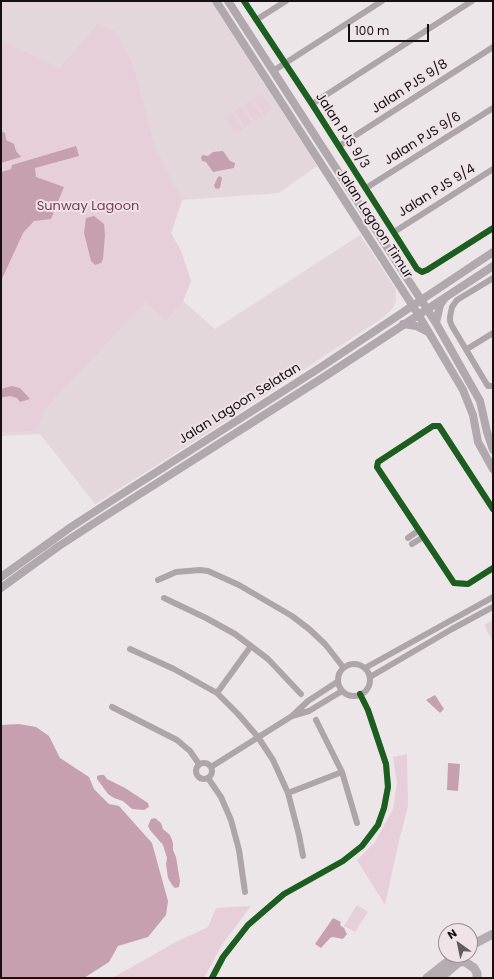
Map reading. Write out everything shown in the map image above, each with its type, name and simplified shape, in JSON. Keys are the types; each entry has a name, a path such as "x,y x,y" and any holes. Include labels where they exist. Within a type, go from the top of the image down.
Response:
{"highway":[{"path":"478,942 493,934"},
{"path":"440,978 458,963 464,961 478,973 477,978"},
{"path":"427,978 446,963"}],"main road":[{"name":"Jalan Lagoon Timur","path":"216,1 429,332 463,390 472,415 478,442 493,469"},
{"name":"Jalan Lagoon Timur","path":"228,1 436,324 480,401 493,450"},
{"name":"Jalan Lagoon Selatan","path":"1,577 71,527 308,375 493,252"},
{"name":"Jalan Lagoon Selatan","path":"1,588 84,530 316,382 493,266"},
{"path":"411,285 420,290 437,288"},
{"path":"397,315 404,303 403,291"},
{"path":"436,324 440,305 446,296"},
{"path":"403,324 416,326 429,332"}],"street":[{"name":"Jalan PJS 9/3","path":"244,1 366,188 416,269 422,272 427,270 493,228"},
{"path":"256,20 286,1"},
{"path":"273,71 382,1"},
{"path":"312,104 472,1"},
{"name":"Jalan PJS 9/8","path":"339,146 493,47"},
{"name":"Jalan PJS 9/6","path":"366,188 493,108"},
{"name":"Jalan PJS 9/4","path":"394,232 493,169"},
{"path":"493,278 458,300 452,307 450,322 486,384 488,386 493,386"},
{"path":"467,349 493,333"},
{"path":"493,509 439,426 433,426 378,462 377,467 454,583 468,584 493,568"},
{"path":"408,538 419,530"},
{"path":"412,544 423,536"},
{"path":"158,580 176,572 200,570 208,571 239,585 292,616 309,629 325,644 343,667"},
{"path":"365,668 493,597"},
{"path":"164,598 235,634 268,659 301,694"},
{"path":"370,677 493,607"},
{"path":"217,693 251,646"},
{"path":"130,649 174,669 217,693 258,737 273,760 288,793 303,856"},
{"path":"357,664 365,668 370,677 369,685 364,692 351,696 342,691 337,682 338,674 343,667 357,664"},
{"path":"211,767 292,716 308,701 337,682"},
{"path":"292,716 309,711 342,691"},
{"path":"212,978 223,957 248,925 284,894 343,861 362,846 378,825 384,808 388,787 386,764 368,710 360,694"},
{"path":"112,707 177,740 190,751 199,764"},
{"path":"316,720 342,772 357,823"},
{"path":"199,764 207,764 211,767 212,773 208,778 202,779 198,776 196,770 199,764"},
{"path":"288,793 342,772"},
{"path":"208,778 221,797 231,820 239,850 244,892"}],"shaded area":[{"path":"1,1 211,1 317,166 279,193 182,200 171,233 181,251 191,281 183,301 215,329 360,235 395,288 396,292 396,301 392,309 384,317 195,441 95,504 40,434 1,436"},
{"path":"1,131 5,133 6,140 14,144 16,151 21,157 1,163"},
{"path":"76,146 79,156 35,168 36,177 64,187 51,219 34,221 23,233 1,281 1,172 11,169 12,165"},
{"path":"223,151 230,161 235,163 234,168 213,172 206,162 202,161 201,157 203,155 208,156 213,152"},
{"path":"220,176 222,178 220,188 217,189 214,185"},
{"path":"94,216 104,224 105,235 103,259 101,263 95,265 91,261 84,233 86,218"},
{"path":"12,386 20,388 30,399 20,402 17,398 10,396 3,397 1,399 1,390"},
{"path":"435,695 444,709 440,713 426,700"},
{"path":"19,724 36,727 49,736 60,758 89,777 94,789 109,804 119,806 152,843 168,901 166,915 148,937 118,946 109,962 84,978 1,978 1,725"},
{"path":"448,763 460,764 458,791 447,790"},
{"path":"104,775 107,779 125,788 148,803 149,807 144,810 132,809 123,801 114,798 108,794 97,779 97,776"},
{"path":"155,818 161,823 163,829 170,835 173,843 173,850 176,857 180,881 179,887 175,888 168,878 166,864 167,858 163,845 148,826 151,819"},
{"path":"333,918 341,922 340,925 344,928 347,934 343,939 333,937 330,938 321,948 315,944"}],"green space":[{"name":"Sunway Lagoon","path":"98,24 116,32 133,65 155,147 182,200 171,233 181,251 191,281 183,301 166,320 145,302 45,409 36,431 1,432 1,41 60,68"},
{"path":"261,93 272,109 264,115 253,98"},
{"path":"251,100 262,116 254,121 244,105"},
{"path":"241,106 252,122 245,127 234,111"},
{"path":"232,112 242,129 235,133 224,117"},
{"path":"493,620 493,642 484,625"},
{"path":"407,754 408,806 385,905 357,860 375,842 393,809 397,783 393,757"},
{"path":"357,905 368,912 355,932 344,926"},
{"path":"251,906 223,943 204,978 112,978 176,942 208,927 216,908"}],"cycle path":[{"path":"244,1 312,104 417,269 422,272 427,270 493,228"},
{"path":"493,509 439,426 433,426 378,462 377,467 454,583 468,584 493,568"},
{"path":"212,978 223,957 248,925 284,894 343,861 362,846 378,825 384,808 388,787 386,764 368,710 360,694"}]}
